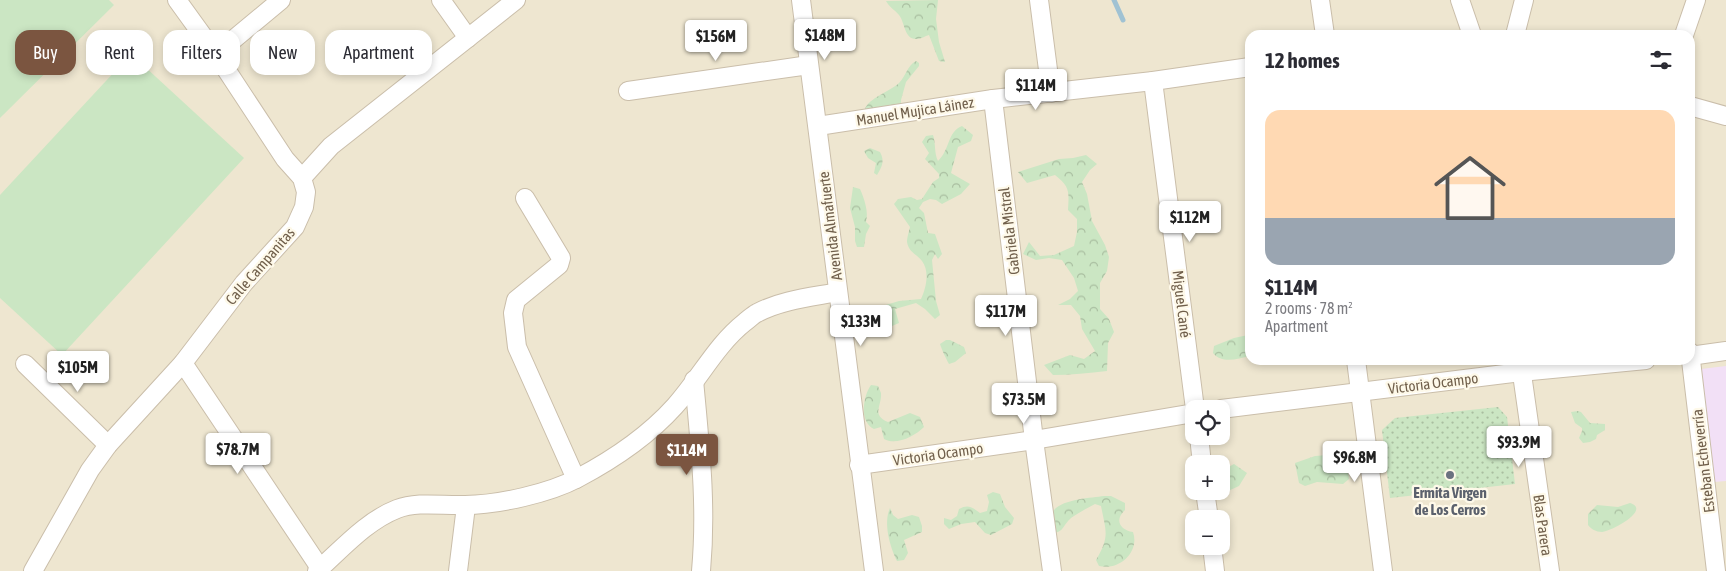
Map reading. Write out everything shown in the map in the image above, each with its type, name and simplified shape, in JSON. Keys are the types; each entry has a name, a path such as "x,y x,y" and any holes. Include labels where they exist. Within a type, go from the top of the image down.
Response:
{"street":[{"path":"177,0 199,30"},
{"path":"240,34 281,0"},
{"path":"440,0 468,38"},
{"path":"230,75 285,159 302,178 331,146 516,0"},
{"name":"Avenida Almafuerte","path":"801,0 874,571"},
{"path":"1039,0 1051,93"},
{"path":"1320,0 1324,30"},
{"path":"1460,0 1470,30"},
{"path":"1516,30 1524,0"},
{"path":"1686,30 1696,0"},
{"path":"628,91 809,65"},
{"name":"Manuel Mujica Láinez","path":"818,126 993,99 1153,81 1245,68"},
{"name":"Miguel Cané","path":"1153,81 1194,400"},
{"name":"Gabriela Mistral","path":"993,99 1034,440 1052,571"},
{"path":"1695,107 1726,116"},
{"name":"Calle Campanitas","path":"33,571 90,470 108,445 183,363 244,283 295,227 304,207 306,192 302,178"},
{"path":"525,198 561,258 559,265 516,300 514,313 517,347 576,479"},
{"path":"183,363 318,570 375,522 399,508 427,504 466,506 496,503 551,489 576,479 640,439 675,406 735,330 757,313 784,304 838,292"},
{"path":"1695,355 1726,351"},
{"path":"25,364 108,445"},
{"path":"1356,365 1383,571"},
{"name":"Victoria Ocampo","path":"1230,408 1359,392 1521,366 1542,365"},
{"name":"Esteban Echeverría","path":"1691,365 1716,571"},
{"name":"Blas Parera","path":"1521,366 1550,571"},
{"path":"694,380 704,481 704,533 701,571"},
{"name":"Victoria Ocampo","path":"860,465 1034,440 1185,415"},
{"path":"458,571 466,506"},
{"path":"1213,555 1215,571"}],"shaded area":[{"path":"0,0 1726,0 1726,571 0,571"},
{"path":"1726,366 1726,481 1714,482 1701,369"}],"green space":[{"path":"0,0 109,0 114,5 89,30 86,30 86,33 76,43 76,30 15,30 15,75 43,75 0,118"},
{"path":"938,0 936,19 939,42 945,62 939,61 929,35 920,39 913,39 907,34 901,18 886,1"},
{"path":"916,61 919,63 919,66 906,82 901,100 901,111 866,113 867,105 899,83"},
{"path":"153,74 244,158 62,355 0,298 0,195 111,75"},
{"path":"962,126 973,135 971,141 958,147 951,173 970,184 961,194 942,204 930,199 923,202 919,208 924,213 928,233 935,234 942,254 938,259 935,254 932,260 936,301 940,315 935,319 916,303 895,309 899,323 892,326 886,315 879,314 879,307 899,301 921,299 927,275 922,261 908,246 907,240 910,227 894,204 898,199 911,197 917,200 922,199 933,182 939,178 939,174 925,159 929,153 922,142 926,136 933,135 938,161 945,152 954,132"},
{"path":"870,148 880,152 883,161 877,175 874,173 876,163 868,158 864,151"},
{"path":"1086,155 1097,164 1090,170 1082,182 1087,194 1092,221 1105,245 1109,257 1107,271 1100,283 1100,309 1109,319 1114,332 1108,343 1107,371 1053,375 1044,365 1070,355 1084,359 1095,351 1082,329 1080,316 1071,305 1058,305 1070,299 1078,291 1074,278 1062,260 1049,258 1036,260 1023,254 1029,242 1040,256 1054,255 1074,246 1077,219 1068,210 1068,190 1066,186 1055,175 1027,183 1018,172 1059,159"},
{"path":"853,187 860,189 866,210 866,222 870,226 866,234 864,247 857,247 855,241 855,227 850,208"},
{"path":"1245,336 1245,357 1225,360 1213,353 1214,346"},
{"path":"946,340 964,347 966,353 955,362 949,364 940,344"},
{"path":"871,385 878,386 881,393 878,410 883,419 888,422 910,413 920,417 924,427 916,434 900,441 884,439 881,427 874,429 869,426 864,415 864,402"},
{"path":"1498,407 1507,417 1515,484 1390,498 1382,430 1395,418"},
{"path":"1578,411 1590,423 1605,424 1605,430 1597,435 1596,439 1583,443 1579,438 1582,428 1575,423 1571,412"},
{"path":"1328,455 1343,464 1349,479 1343,484 1317,482 1305,486 1299,483 1295,463 1315,456"},
{"path":"1234,464 1247,473 1239,486 1230,490 1230,466"},
{"path":"993,492 1000,494 1005,507 1014,518 1012,524 991,535 985,533 975,522 961,524 949,529 944,524 944,518 951,520 957,516 959,509 962,507 970,507 980,513 987,511 989,502 987,495"},
{"path":"1111,496 1125,503 1125,510 1119,521 1122,527 1133,532 1134,539 1131,553 1126,558 1114,566 1106,567 1099,566 1096,560 1106,534 1101,506 1095,504 1071,518 1060,531 1049,533 1051,515 1056,508 1076,500"},
{"path":"1630,503 1635,506 1636,510 1633,515 1620,525 1602,532 1594,530 1588,525 1588,514 1597,505 1618,507"},
{"path":"890,508 893,515 898,519 912,515 919,517 922,526 922,532 904,540 908,553 904,560 897,561 890,542 887,521"}],"waterway":[{"path":"1114,0 1123,20"}],"place":[{"name":"Ermita Virgen de Los Cerros","path":"1450,475"}]}
